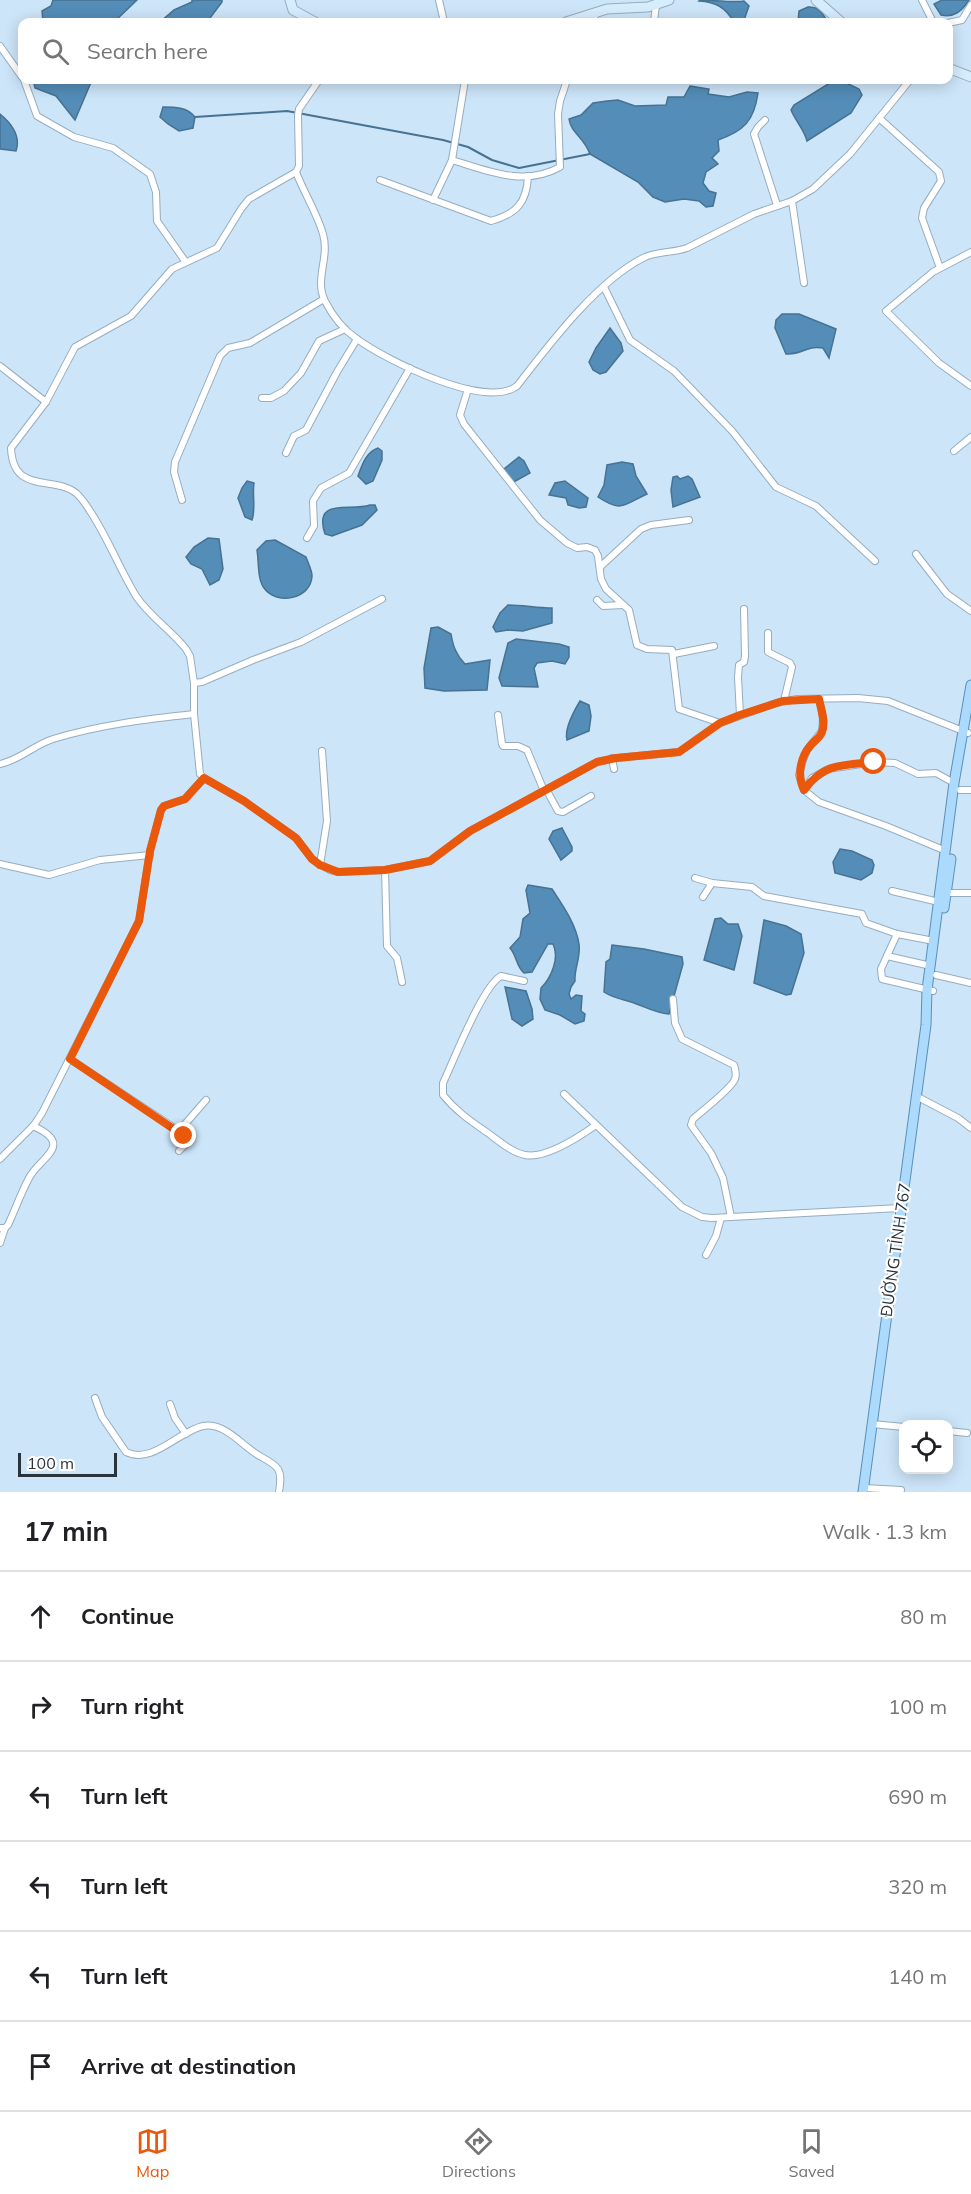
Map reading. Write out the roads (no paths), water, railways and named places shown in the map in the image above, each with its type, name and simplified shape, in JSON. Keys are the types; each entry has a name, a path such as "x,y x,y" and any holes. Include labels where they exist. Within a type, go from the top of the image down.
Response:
{"main road":[{"name":"ĐƯỜNG TỈNH 767","path":"934,971 934,941 939,902 971,685"},
{"name":"ĐƯỜNG TỈNH 767","path":"965,732 971,717"},
{"name":"ĐƯỜNG TỈNH 767","path":"864,1490 930,991 947,893 957,787"}],"street":[{"path":"290,0 294,10 308,18"},
{"path":"439,0 443,18"},
{"path":"602,0 607,9"},
{"path":"594,18 607,9 656,5 669,0"},
{"path":"816,0 836,18"},
{"path":"922,0 931,18"},
{"path":"654,18 656,5"},
{"path":"953,22 962,20 971,5"},
{"path":"0,46 18,71"},
{"path":"953,70 971,77"},
{"path":"25,84 37,116 74,137 113,148 150,174 156,192 157,221 185,261"},
{"path":"316,84 298,112 299,166 296,172 249,199 217,248 185,261 167,272 131,316 75,347 46,402 11,448 15,464 24,476 33,482 68,489 81,498 102,530 141,602 186,649 190,656 194,683 199,770 204,778 244,801 296,838 312,859 320,865 338,872 385,870 430,861 470,831 585,767 612,758 679,752 720,723 783,701 858,698 888,701 965,732"},
{"path":"433,200 452,160 456,146 464,84"},
{"path":"452,160 500,175 528,176 558,169 561,160 558,114 566,84"},
{"path":"296,172 323,233 326,254 320,279 324,299 345,329 357,339 410,369 488,394 511,390 567,324 628,266 645,257 677,252 687,248 777,205 792,201 825,180 850,154 907,84"},
{"path":"879,118 939,171 941,181 924,208 922,218 940,268"},
{"path":"765,120 754,134 777,205"},
{"path":"380,180 491,221 510,214 523,201 528,189 528,176"},
{"path":"792,201 804,283"},
{"path":"971,252 940,268 886,311 939,363 971,386"},
{"path":"604,288 630,340 674,372 733,432 776,487 816,506 875,561"},
{"path":"182,500 174,472 175,462 220,356 228,348 250,343 324,299"},
{"path":"262,398 271,398 284,390 301,373 319,341 345,329"},
{"path":"286,453 294,436 306,430 336,372 357,339"},
{"path":"0,366 46,402"},
{"path":"308,538 314,526 313,501 321,488 349,473 410,369"},
{"path":"468,389 460,415 464,424 540,520 567,543 577,548 587,547 595,550 601,579 606,589 629,609 637,645 647,649 668,649 674,654 679,709 720,723"},
{"path":"954,451 971,437"},
{"path":"600,567 641,529 651,525 689,520"},
{"path":"916,554 947,594 971,611"},
{"path":"194,683 202,682 301,642 382,599"},
{"path":"597,600 603,606 624,605"},
{"path":"740,715 738,676 740,665 746,656 744,609"},
{"path":"768,633 768,652 790,663 792,667 783,701"},
{"path":"674,654 714,646"},
{"path":"819,699 823,718 822,731 807,750 803,760 799,775 804,790 819,802 946,851"},
{"path":"0,764 16,759 37,745 83,730 194,714"},
{"path":"498,715 502,744 527,750 545,790 558,811 563,812 591,796"},
{"path":"320,865 327,821 322,751"},
{"path":"612,758 614,769"},
{"path":"804,790 812,778 828,769 874,762 895,763 918,774 936,773 957,787 971,790"},
{"path":"0,1159 33,1126 42,1113 139,921 158,816 164,806 185,799 204,778"},
{"path":"0,864 49,875 100,860 150,855"},
{"path":"385,870 387,946 397,958 402,982"},
{"path":"695,878 712,883 752,887 764,896 862,914 866,923 897,934 934,941"},
{"path":"703,897 712,883"},
{"path":"892,891 939,902"},
{"path":"947,893 971,893"},
{"path":"897,934 881,969 882,979 930,991"},
{"path":"887,956 971,983"},
{"path":"524,981 501,976 496,980 476,1013 443,1083 441,1090 443,1095 455,1109 509,1148 525,1155 571,1143 596,1125"},
{"path":"673,999 675,1023 682,1039 734,1065 736,1071 736,1079 731,1086 693,1119 691,1125 711,1153 723,1178 731,1217"},
{"path":"70,1059 179,1131 186,1137 187,1142 179,1151"},
{"path":"564,1094 682,1207 702,1217 721,1218 900,1208"},
{"path":"916,1096 958,1118 971,1128"},
{"path":"179,1131 206,1100"},
{"path":"0,1243 3,1228 31,1174 52,1151 49,1134 33,1126"},
{"path":"706,1255 713,1243 721,1218"},
{"path":"95,1398 102,1417 121,1447 131,1455 157,1450 196,1428 210,1426 236,1438 278,1470 281,1481 279,1492"},
{"path":"170,1404 178,1423 186,1434"},
{"path":"872,1424 899,1427"},
{"path":"953,1432 967,1433"},
{"path":"864,1490 900,1490"}],"water":[{"path":"53,0 137,0 118,18 43,18 42,11 51,6"},
{"path":"192,0 222,0 210,18 165,18 174,10"},
{"path":"942,0 969,0 957,13 946,16 941,15 934,4"},
{"path":"699,1 744,1 749,6 745,18 731,18 720,6"},
{"path":"812,7 818,9 825,18 798,18 799,11"},
{"path":"34,84 90,84 75,120 56,96 35,88"},
{"path":"828,84 848,84 859,89 862,95 851,113 807,141 791,110 794,105"},
{"path":"690,86 709,89 708,94 729,97 747,92 758,93 754,111 746,124 735,133 718,140 719,151 712,158 718,164 706,172 703,183 709,191 716,193 713,206 706,207 699,201 684,199 665,202 653,197 638,182 590,154 570,124 569,119 581,115 593,103 618,100 635,106 666,105 668,97 684,97"},
{"path":"163,107 188,111 195,117 193,128 179,131 168,124 160,117"},
{"path":"0,114 14,130 17,140 16,151 0,149"},
{"path":"782,314 799,314 836,329 829,358 823,348 817,347 786,354 775,328 776,320"},
{"path":"610,328 621,343 623,351 606,372 600,374 593,370 589,362"},
{"path":"378,448 382,451 382,460 373,481 366,484 358,476 367,456"},
{"path":"519,457 524,461 530,473 512,483 504,469"},
{"path":"622,462 633,464 636,476 647,494 618,506 598,497 604,485 607,465"},
{"path":"677,476 680,479 688,476 692,479 700,497 673,507 671,490 673,477"},
{"path":"247,481 254,483 252,520 245,517 238,498"},
{"path":"565,481 588,498 586,507 568,505 566,498 549,495 555,483"},
{"path":"375,505 377,510 362,525 332,536 325,534 323,522 328,510"},
{"path":"208,538 219,539 223,569 219,580 210,585 202,569 191,564 186,557 194,547"},
{"path":"275,540 306,557 312,576 310,584 300,595 277,597 270,594 262,584 257,550 266,541"},
{"path":"508,605 552,608 552,623 523,631 496,632 493,627 500,613"},
{"path":"438,627 451,634 455,650 465,664 490,660 487,690 444,691 425,688 424,668 431,628"},
{"path":"516,639 569,647 569,657 565,664 552,661 537,663 534,668 538,687 502,686 499,678 508,643"},
{"path":"580,701 589,705 591,716 589,731 567,740 568,725"},
{"path":"562,828 572,851 561,860 549,839 553,831"},
{"path":"840,849 852,851 872,860 874,865 872,873 861,880 835,873 833,862"},
{"path":"528,885 552,889 575,929 579,954 575,981 569,994 571,999 576,995 582,996 581,1011 585,1014 584,1021 575,1024 560,1015 545,1010 540,999 541,988 548,979 555,961 553,944 548,944 532,972 524,973 510,948 520,937 523,919 530,913 526,890"},
{"path":"721,918 728,924 738,924 742,936 734,970 704,960 715,919"},
{"path":"764,920 786,926 801,934 804,953 791,994 786,995 754,983"},
{"path":"612,945 682,957 683,964 669,1014 654,1011 604,992 606,962 610,959"},
{"path":"505,987 526,991 533,1019 522,1026 512,1019"}],"waterway":[{"path":"195,117 287,111 443,140 468,147 492,160 519,168 590,154"}]}
